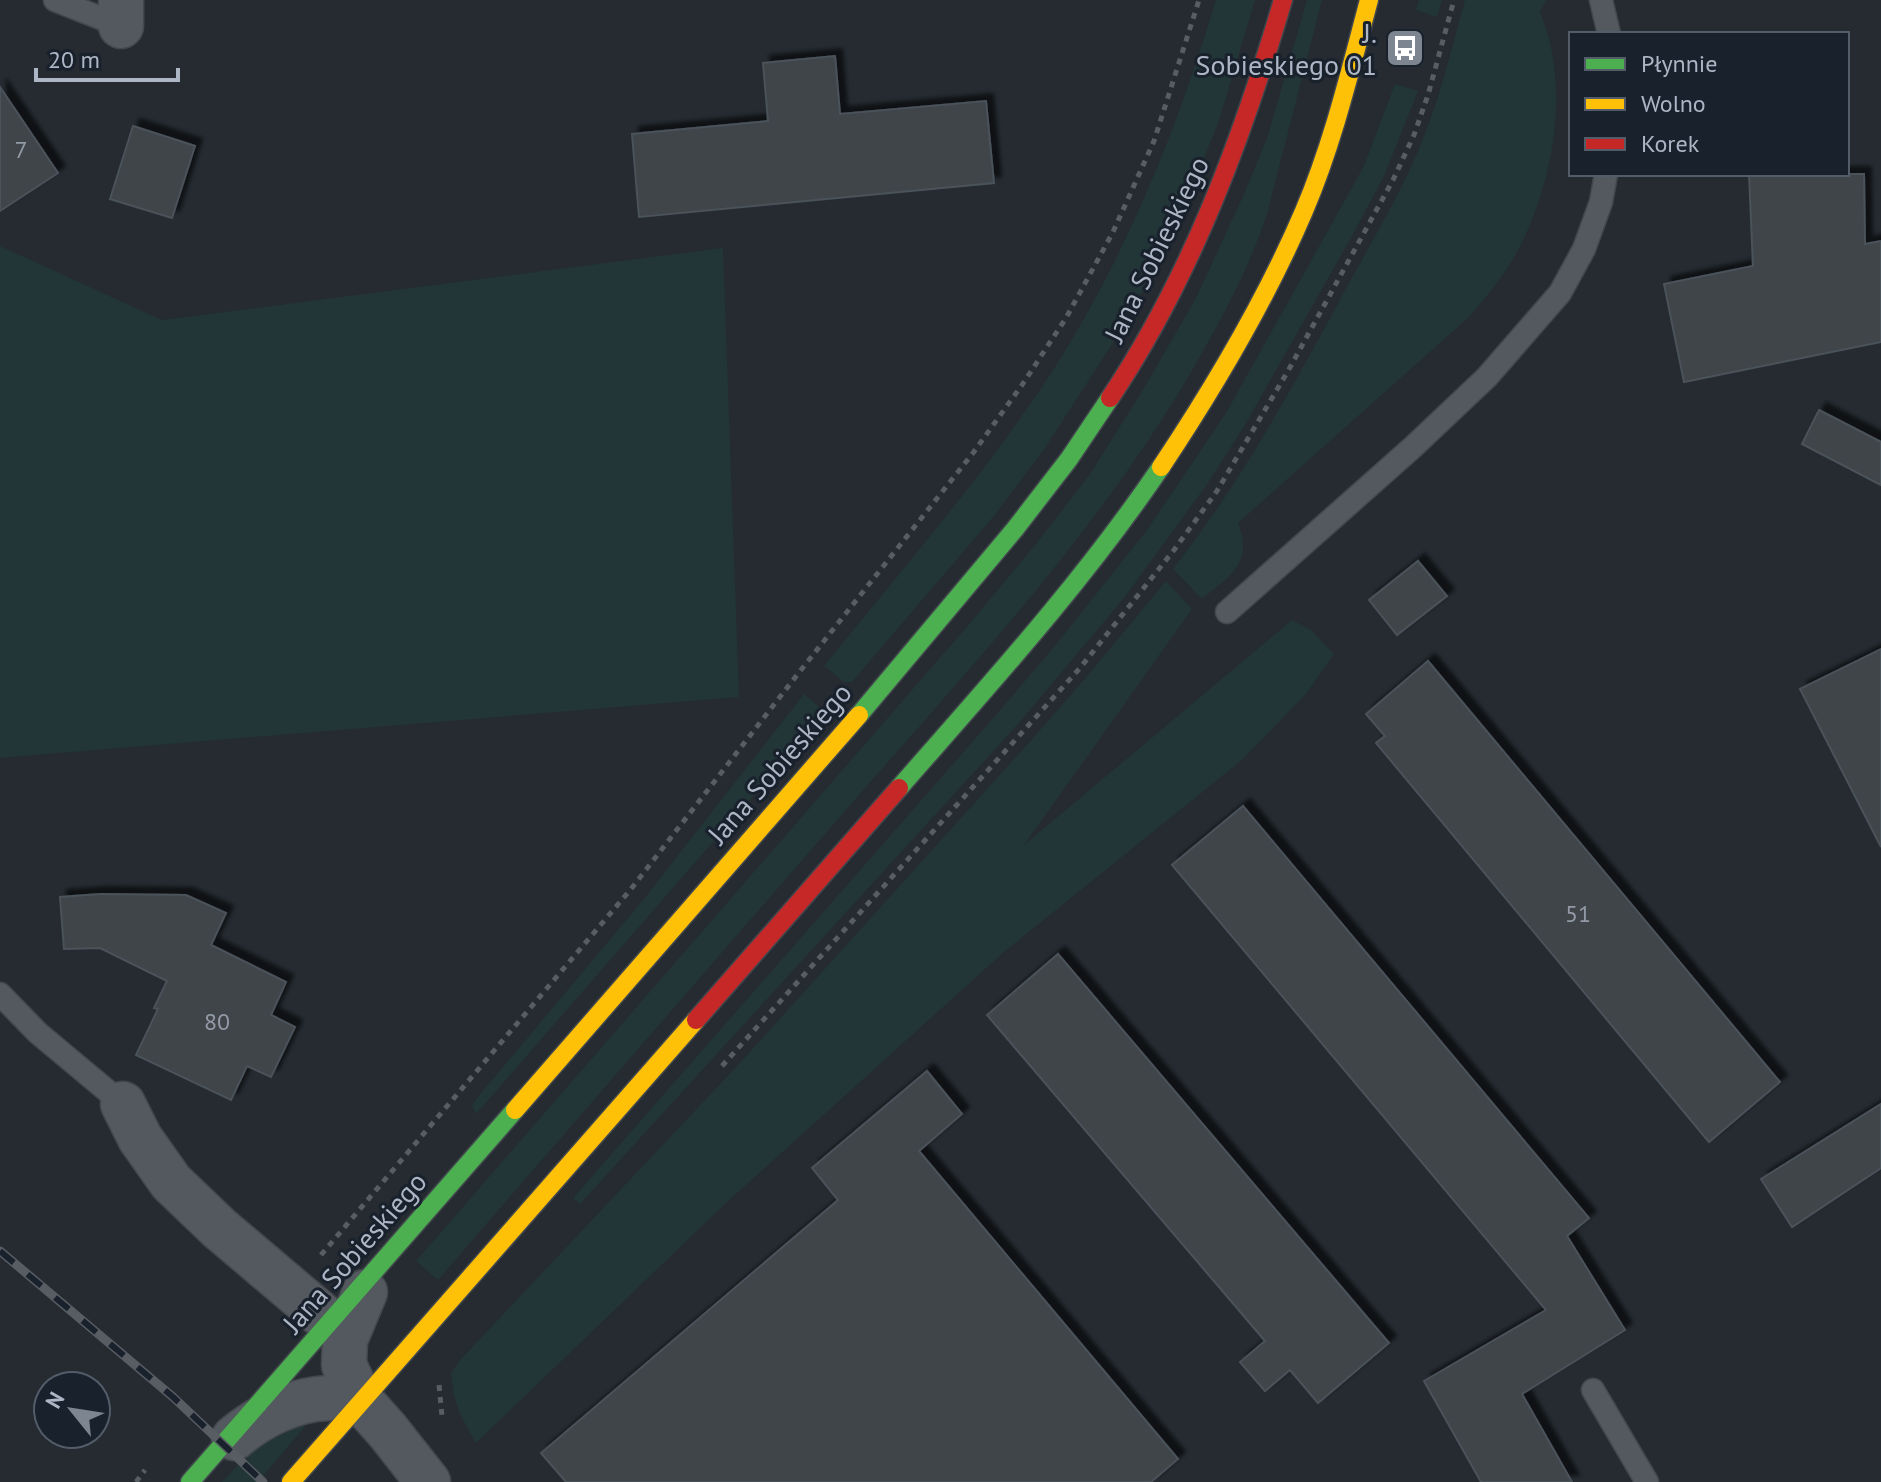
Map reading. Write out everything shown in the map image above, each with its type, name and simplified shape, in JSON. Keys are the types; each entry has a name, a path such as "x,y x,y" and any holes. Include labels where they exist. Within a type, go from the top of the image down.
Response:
{"main road":[{"name":"Jana Sobieskiego","path":"198,1472 851,724 1015,529 1069,459 1122,380 1174,287 1222,184 1262,72 1283,0"},
{"path":"291,1482 984,691 1128,515 1204,399 1265,291 1304,211 1327,150 1369,0"}],"street":[{"path":"123,1104 140,1138 171,1182 219,1228 330,1322"},
{"path":"390,1253 367,1289 345,1340 344,1365 361,1401 428,1482"},
{"path":"198,1472 242,1432 290,1405 332,1397 361,1401"}],"lane":[{"path":"55,0 121,13"},
{"path":"1601,0 1609,32"},
{"path":"1227,612 1487,377 1560,293 1584,249 1601,202 1606,176"},
{"path":"0,994 38,1033 123,1104"},
{"path":"1593,1390 1647,1482"}],"path":[{"path":"352,1219 631,889 973,453 1022,385 1066,318 1113,232 1154,141 1199,0"}],"shaded area":[{"path":"1216,0 1255,0 1219,121 1197,175 1127,321 1045,448 994,516 852,682 844,682 824,666 1000,447 1053,370 1104,282 1167,144"},
{"path":"1307,0 1322,0 1267,214 1242,278 1221,319 1152,435 1074,543 990,646 438,1280 416,1261 971,622 1090,474 1196,298 1244,194 1267,138"},
{"path":"1419,0 1442,0 1437,17 1416,10"},
{"path":"1465,0 1546,0 1540,12 1555,71 1554,134 1541,196 1530,225 1507,269 1469,317 1238,523 1243,549 1241,559 1230,575 1202,599 1173,569 1222,501 1266,431 1397,195 1429,122"},
{"path":"1395,84 1418,91 1384,176 1245,425 1208,483 1124,598 1019,723 580,1204 573,1198 1002,708 1147,530 1226,413 1364,166"},
{"path":"0,246 162,320 723,248 739,697 0,758"},
{"path":"1166,581 1192,609 1024,845 1292,620 1311,630 1334,654 1306,694 1242,760 1004,952 726,1203 476,1443 454,1394 451,1373 460,1360 739,1064 1034,737"},
{"path":"804,694 823,710 821,718 476,1114 472,1106 477,1098 643,900"},
{"path":"308,1423 258,1482 222,1482 260,1441 275,1431"}],"building":[{"path":"835,56 840,114 986,101 994,183 639,217 632,134 768,121 763,63"},
{"path":"0,87 58,173 0,211"},
{"path":"133,126 195,146 172,218 110,199"},
{"path":"1864,174 1865,244 1881,241 1881,342 1684,382 1664,284 1753,266 1749,176"},
{"path":"1819,410 1881,442 1881,485 1802,444"},
{"path":"1418,561 1447,596 1397,635 1369,600"},
{"path":"1881,649 1881,847 1800,689"},
{"path":"1428,661 1780,1082 1709,1142 1376,743 1385,736 1366,714"},
{"path":"1243,806 1589,1218 1567,1236 1625,1330 1522,1394 1572,1482 1481,1482 1424,1381 1546,1310 1172,865"},
{"path":"186,895 226,913 211,945 286,982 271,1015 295,1027 271,1077 247,1066 231,1100 136,1055 158,1009 154,1008 167,981 100,948 64,949 60,897"},
{"path":"1058,954 1389,1343 1318,1403 1290,1370 1265,1391 1240,1362 1265,1341 987,1015"},
{"path":"927,1071 962,1114 919,1151 1178,1459 1151,1482 566,1482 541,1453 838,1200 812,1168"},
{"path":"1881,1104 1881,1168 1792,1227 1761,1179"}],"railway":[{"path":"0,1251 173,1397 263,1482"}],"traffic: fast":[{"path":"859,715 1015,529 1069,459 1110,398"},
{"path":"899,788 1068,592 1161,467"},
{"path":"190,1482 515,1110"}],"traffic: slow":[{"path":"1161,467 1238,342 1304,211 1332,133 1369,0"},
{"path":"515,1110 859,715"},
{"path":"291,1482 696,1020"}],"traffic: jam":[{"path":"1110,398 1165,304 1212,206 1250,104 1283,0"},
{"path":"696,1020 899,788"}],"place":[{"name":"J. Sobieskiego 01","path":"1405,48"}]}
